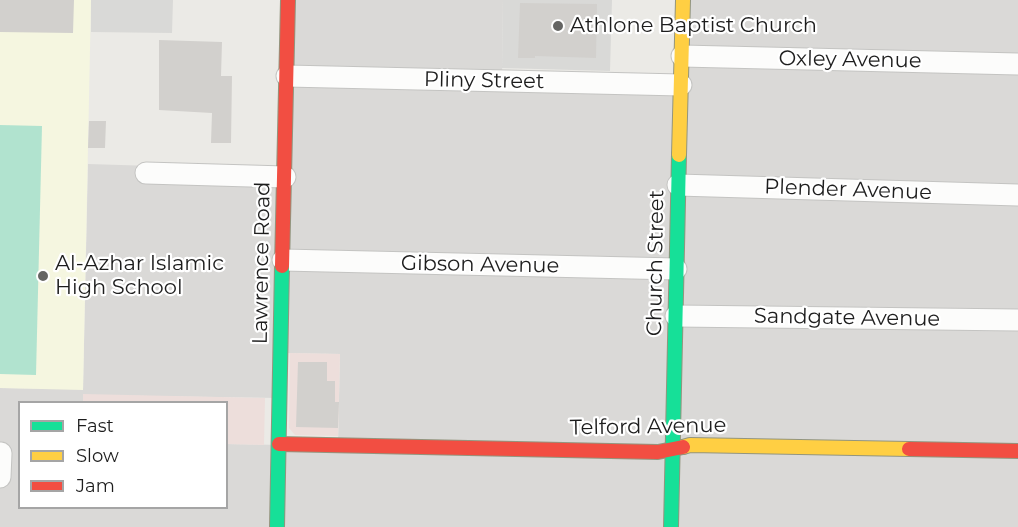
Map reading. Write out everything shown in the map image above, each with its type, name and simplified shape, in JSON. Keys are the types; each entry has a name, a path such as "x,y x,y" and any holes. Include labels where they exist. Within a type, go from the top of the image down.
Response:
{"street":[{"name":"Lawrence Road","path":"277,527 288,0"},
{"name":"Church Street","path":"671,527 683,0"},
{"name":"Oxley Avenue","path":"682,57 1018,64"},
{"name":"Pliny Street","path":"287,76 681,85"},
{"path":"146,173 285,177"},
{"name":"Plender Avenue","path":"678,186 1018,195"},
{"name":"Gibson Avenue","path":"283,260 676,269"},
{"name":"Sandgate Avenue","path":"676,316 1018,320"},
{"name":"Telford Avenue","path":"279,444 658,452 690,446 1018,451"},
{"path":"0,453 0,477"}],"shaded area":[{"name":"Al-Azhar Islamic High School","path":"0,0 91,0 83,390 0,388"},
{"path":"91,0 173,0 172,33 91,32"},
{"path":"288,0 503,0 502,82 680,86 682,0 1018,0 1018,527 0,527 0,388 83,389 88,164 284,170"},
{"path":"503,0 612,0 610,71 502,68"},
{"path":"290,353 340,354 338,436 295,435 289,428"},
{"path":"83,394 265,398 264,445 228,444 228,401 83,401"}],"green space":[{"path":"0,125 42,126 36,375 0,374"}],"building":[{"path":"0,0 74,0 73,33 0,32"},
{"name":"Athlone Baptist Church","path":"520,3 597,4 596,58 535,56 535,58 518,58"},
{"path":"159,40 222,42 221,76 232,76 231,143 211,143 212,113 159,110"},
{"path":"89,121 106,121 105,148 88,148"},
{"path":"298,362 327,362 327,381 335,381 335,402 339,402 338,428 296,427"}],"traffic: fast":[{"path":"671,527 679,155"},
{"path":"277,527 282,266"}],"traffic: slow":[{"path":"679,155 683,0"},
{"path":"683,447 690,445 909,449"}],"traffic: jam":[{"path":"282,266 288,0"},
{"path":"279,444 658,452 683,447"},
{"path":"909,449 1018,451"}],"place":[{"name":"Athlone Baptist Church","path":"558,26"},
{"name":"Al-Azhar Islamic High School","path":"43,276"}]}
